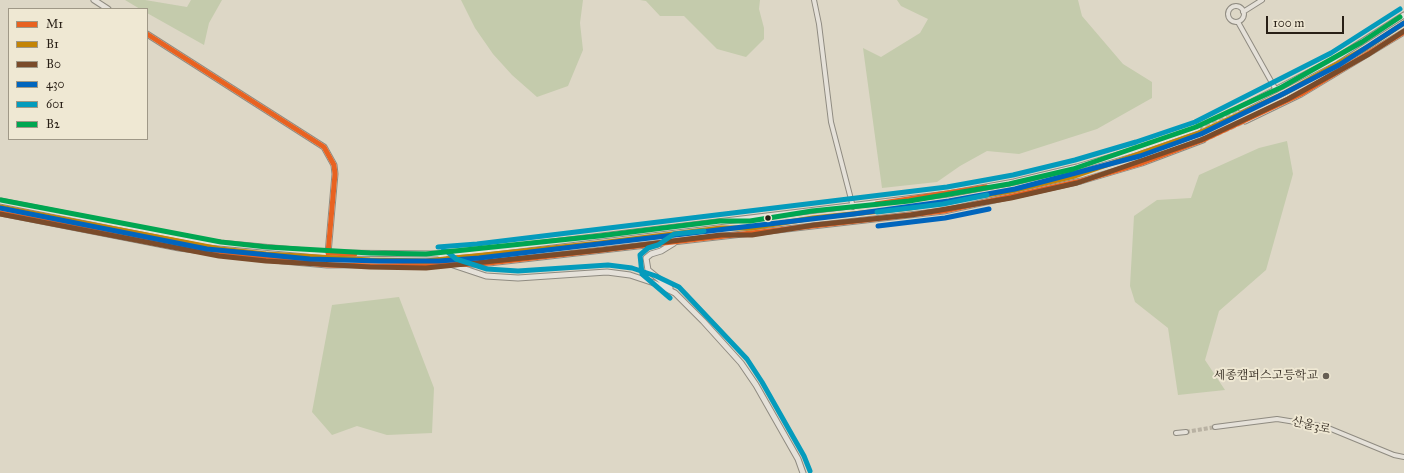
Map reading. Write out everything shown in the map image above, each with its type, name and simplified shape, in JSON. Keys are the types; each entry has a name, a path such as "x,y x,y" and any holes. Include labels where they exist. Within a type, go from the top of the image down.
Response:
{"street":[{"path":"94,0 106,8"},
{"path":"814,0 819,24 831,122 853,207"},
{"path":"1243,12 1262,0"},
{"path":"1238,22 1244,17 1243,12 1238,7 1233,7 1230,11 1230,18 1233,21 1238,22 1276,90"},
{"path":"1240,108 1335,59 1404,16"},
{"path":"1245,121 1314,87 1404,32"},
{"path":"148,35 324,147 334,165 335,174 327,265"},
{"path":"0,201 208,242 328,253 439,254 478,251 853,207 948,194 1014,182 1138,149 1198,128"},
{"path":"0,213 186,249 327,265 480,264 944,211 1081,181 1142,163 1203,140"},
{"path":"677,242 661,251 651,254 646,258 648,270 703,320 741,363 756,385 798,459 803,473"},
{"path":"439,254 453,265 486,276 505,278 607,272 630,275 654,282 674,293"},
{"name":"산울3로","path":"1215,427 1277,419 1326,427 1394,455 1404,457"},
{"path":"1176,433 1186,432"}],"green space":[{"path":"125,0 145,0 187,7 191,0 222,0 209,23 204,45 148,14 148,8 138,8"},
{"path":"461,0 583,0 580,23 583,50 568,86 537,97 512,75 493,54 475,28"},
{"path":"640,0 760,0 759,9 764,28 764,39 746,57 717,49 684,16 660,16 646,1"},
{"path":"897,0 1078,0 1082,16 1123,64 1152,82 1152,98 1097,129 1019,154 987,151 960,166 937,182 882,188 863,48 881,57 920,33 928,19 901,6"},
{"path":"1287,141 1293,174 1266,270 1219,311 1205,360 1225,390 1178,395 1168,328 1135,302 1130,286 1134,216 1157,200 1191,198 1199,175 1259,148"},
{"path":"399,297 434,388 432,433 387,435 357,426 332,435 312,412 332,305"}],"tunnel":[{"path":"1198,128 1240,108"},
{"path":"1203,140 1245,121"},
{"path":"1186,432 1215,427"}],"transit line":[{"name":"601","path":"438,247 477,244 947,187 1013,175 1075,160 1136,142 1195,122 1331,53 1400,9"},
{"name":"B2","path":"1,200 221,242 267,247 370,253 426,254 599,236 720,221 750,221 812,211 909,201 1009,184 1073,169 1196,127 1282,87 1362,42 1400,17"},
{"name":"B1","path":"0,207 220,249 266,254 370,260 426,261 600,243 721,228 751,228 813,218 910,208 1010,191 1075,176 1199,133 1285,93 1366,48 1404,23"},
{"name":"430","path":"0,208 207,249 310,259 379,261 439,261 479,258 854,214 949,201 1015,189 1140,156 1201,134 1279,96 1339,65 1404,23"},
{"name":"B0","path":"0,214 219,256 266,261 370,267 426,268 601,250 721,235 752,235 814,225 911,215 1011,198 1077,183 1201,140 1288,99 1369,54 1404,31"},
{"name":"M1","path":"0,213 206,252 327,265 379,266 480,264 944,211 1081,181 1142,163 1203,140 1301,94 1404,32"},
{"name":"M1","path":"148,35 324,147 334,165 335,174 328,253 355,254"},
{"name":"M1","path":"876,204 986,187"},
{"name":"601","path":"877,212 943,204 987,195"},
{"name":"430","path":"878,226 945,218 989,209"},
{"name":"601","path":"670,298 642,274 640,255 648,248 658,245 674,234 704,231"},
{"name":"601","path":"443,248 456,259 487,269 518,271 608,265 632,268 656,276 679,287 747,359 762,382 804,456 810,471"}],"place":[{"name":"세종캠퍼스고등학교","path":"1326,376"}]}
